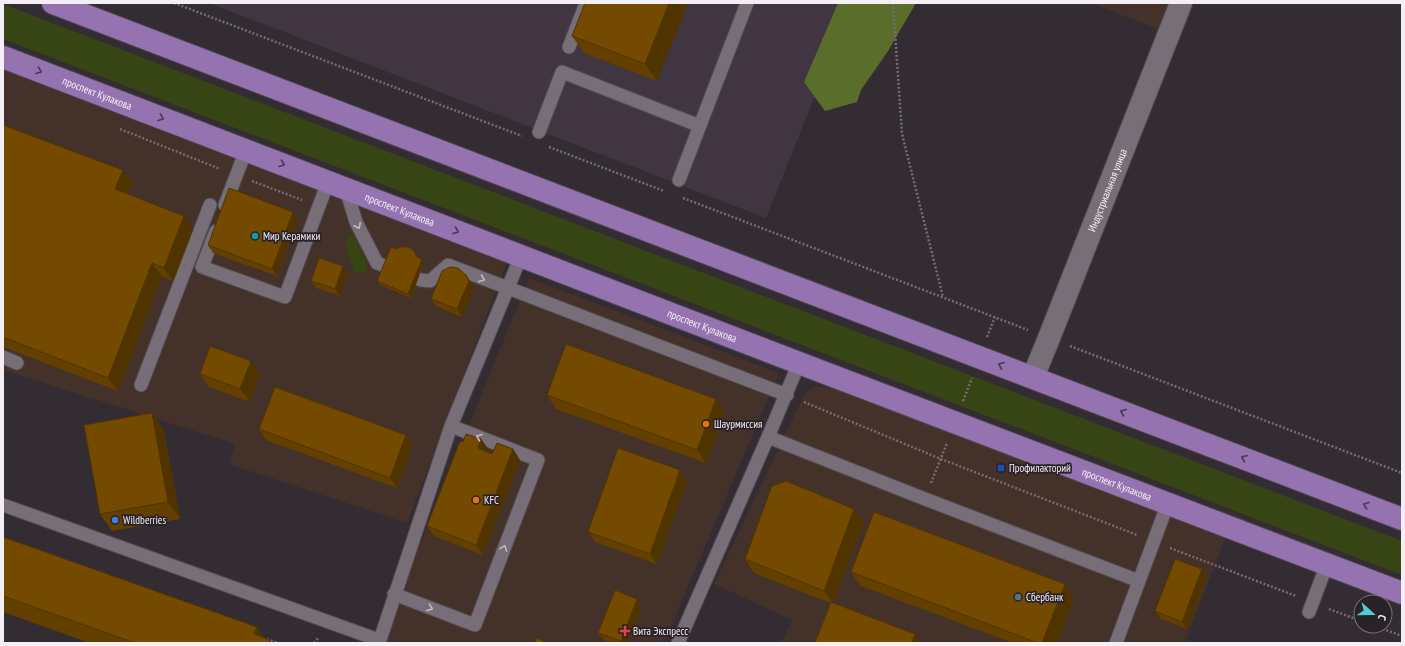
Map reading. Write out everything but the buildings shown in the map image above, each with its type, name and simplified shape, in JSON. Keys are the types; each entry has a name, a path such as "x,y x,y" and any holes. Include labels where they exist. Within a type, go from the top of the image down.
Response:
{"main road":[{"path":"53,3 1402,518"},
{"name":"проспект Кулакова","path":"3,57 1402,593"}],"street":[{"name":"Индустриальная улица","path":"1033,377 1181,3"}],"lane":[{"path":"569,48 586,3"},
{"path":"680,180 747,3"},
{"path":"540,132 562,72 700,126"},
{"path":"246,150 202,267 285,297 337,186"},
{"path":"337,186 377,263 421,280 430,281 448,265 508,290 787,395"},
{"path":"141,385 210,205"},
{"path":"3,505 379,641 451,426 521,256"},
{"path":"3,357 17,363"},
{"path":"678,643 787,395 799,363"},
{"path":"394,594 475,625 538,460 451,426"},
{"path":"768,438 1139,581"},
{"path":"1116,643 1168,503"},
{"path":"1311,607 1327,564"}],"path":[{"path":"174,3 525,137"},
{"path":"893,3 902,134 943,297"},
{"path":"547,146 666,192"},
{"path":"681,197 1402,473"},
{"path":"787,395 941,459 1154,542 1311,607 1353,619"},
{"path":"263,638 278,643"}],"shaded area":[{"path":"209,3 852,3 766,218"},
{"path":"1091,3 1168,3 1158,29"},
{"path":"3,67 509,257 407,523 229,464 235,444 3,370"},
{"path":"529,278 779,373 664,643 383,643 391,616"},
{"path":"815,387 829,387 1226,536 1185,643 781,643 792,620 714,584 805,393"}],"green space":[{"path":"838,3 916,3 888,51 861,90 857,102 825,111 804,82"},
{"path":"3,4 1402,541 1402,575 3,39"},
{"path":"354,235 368,267 366,272 362,274 354,272 345,246 347,237"}],"place":[{"name":"Мир Керамики","path":"255,236"},
{"name":"Шаурмиссия","path":"706,424"},
{"name":"Профилакторий","path":"1001,468"},
{"name":"KFC","path":"476,500"},
{"name":"Wildberries","path":"115,520"},
{"name":"Сбербанк","path":"1018,597"},
{"name":"Вита Экспресс","path":"625,631"}]}
